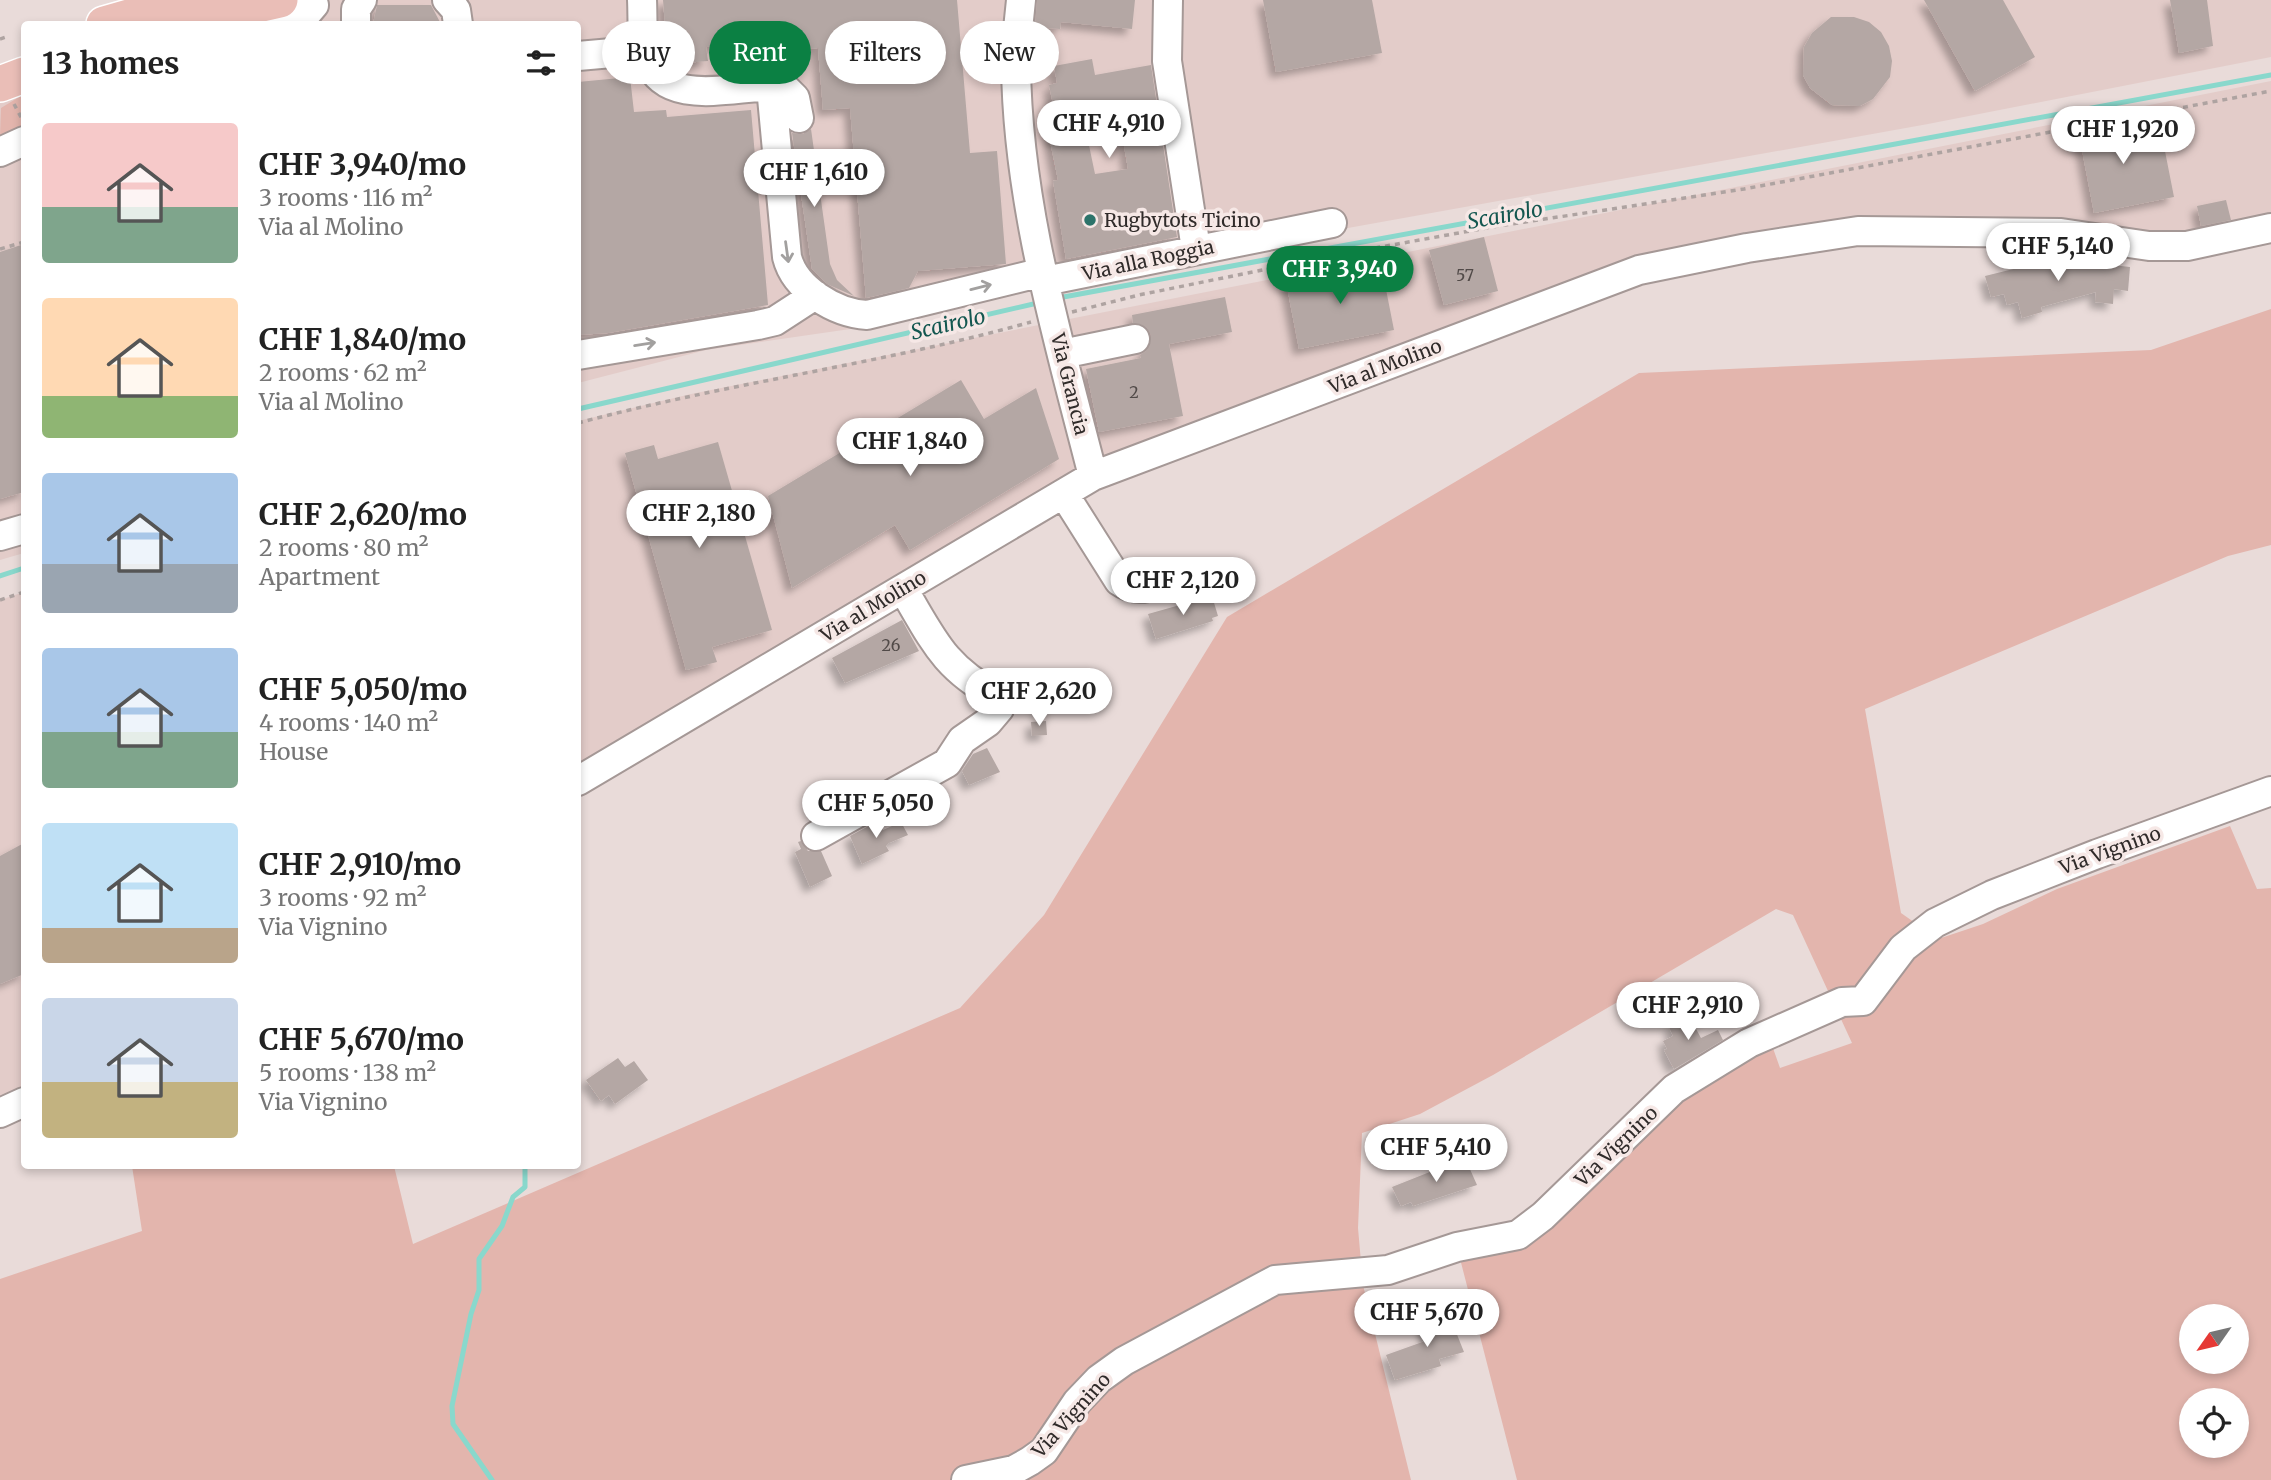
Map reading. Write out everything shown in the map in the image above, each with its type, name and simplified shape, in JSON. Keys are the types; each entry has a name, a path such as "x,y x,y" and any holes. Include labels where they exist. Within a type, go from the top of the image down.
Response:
{"main road":[{"path":"115,21 189,0"},
{"path":"187,21 280,0"}],"street":[{"path":"356,21 356,9 362,0"},
{"path":"447,0 456,10 458,21"},
{"path":"642,0 644,21"},
{"name":"Via Grancia","path":"1021,0 1016,61 1019,131 1047,290 1093,476"},
{"path":"1168,0 1167,61 1196,250"},
{"path":"267,21 317,10"},
{"path":"581,56 602,54"},
{"path":"674,84 686,90 784,88 791,92 799,118"},
{"path":"581,354 775,321 815,295 793,273 786,257 771,87"},
{"name":"Via alla Roggia","path":"815,295 850,313 867,315 1047,290 1196,250 1332,223"},
{"name":"Via al Molino","path":"581,778 1093,476 1639,270 1747,248 1858,231 2061,233 2150,246 2187,246 2271,228"},
{"path":"1062,354 1135,339"},
{"path":"1064,494 1119,581 1128,587 1151,587 1181,573"},
{"path":"0,536 21,530"},
{"path":"816,836 947,763 962,740 988,722 999,709 997,696 977,685 943,658 903,589"},
{"name":"Via Vignino","path":"966,1480 1014,1470 1030,1461 1044,1451 1077,1402 1099,1379 1124,1361 1275,1280 1388,1270 1457,1247 1518,1235 1553,1207 1674,1089 1759,1038 1842,1002 1863,1001 1903,948 1935,923 1992,895 2085,858 2271,791"},
{"path":"0,1113 21,1103"}],"path":[{"path":"0,39 10,50"},
{"path":"12,86 12,142"},
{"path":"581,422 759,381 977,337 1047,290 1336,255 1492,227 1744,189 2271,91"},
{"path":"0,249 21,243"},
{"path":"0,600 21,593"}],"shaded area":[{"path":"327,0 1008,0 1010,21 960,21 960,84 1015,84 1032,283 878,325 706,350 581,382 581,21 244,21"},
{"path":"1029,0 2271,0 2271,57 1928,124 1208,253 1054,268 1025,128 1026,84 1059,84 1059,21 1028,21"},
{"path":"2271,81 2271,228 2246,234 1910,230 1639,270 1093,476 581,779 581,420 691,394"},
{"path":"21,93 21,554 0,560 0,102"},
{"path":"21,96 21,130 0,136 1,108"},
{"path":"2271,309 2271,545 2228,556 1865,709 1901,913 1938,939 1983,924 2057,889 2230,826 2257,889 2271,888 2271,1480 1517,1480 1457,1247 1518,1235 1601,1162 1768,1034 1780,1068 1852,1043 1793,915 1776,909 1493,1075 1420,1114 1362,1133 1358,1228 1363,1285 1411,1480 0,1480 0,1279 142,1231 132,1169 395,1169 413,1244 960,1008 1044,915 1227,617 1639,373 2151,350"},
{"path":"21,593 21,1096 0,1107 0,600"}],"building":[{"path":"663,0 957,0 960,84 964,84 970,153 997,151 1006,264 918,271 909,288 866,298 850,108 823,110 818,48 811,49 811,21 709,21 709,47 706,47 708,61 695,62 695,21 665,21"},
{"path":"1037,0 1135,0 1132,29 1061,22 1059,29 1059,21 1035,21"},
{"path":"1263,0 1372,0 1382,53 1276,72"},
{"path":"1924,0 2003,0 2035,57 1975,91"},
{"path":"2170,0 2207,0 2213,46 2179,53"},
{"path":"377,5 431,5 439,21 374,21"},
{"path":"1831,17 1854,17 1869,22 1881,32 1889,46 1892,61 1890,77 1873,99 1860,106 1832,105 1810,88 1803,75 1804,47 1812,33"},
{"path":"1092,59 1095,75 1151,65 1177,237 1066,259 1053,181 1058,180 1049,136 1055,135 1052,119 1056,119 1049,85 1059,84 1059,65","holes":["1120,123 1128,169 1095,174 1086,131"]},
{"path":"602,80 602,84 631,84 634,112 666,110 667,117 751,110 768,305 608,333 581,335 581,82"},
{"path":"2136,118 2141,145 2163,141 2174,197 2094,213 2081,145 2075,146 2072,130"},
{"path":"811,129 830,264 837,280 854,296 827,284 812,269 792,133 803,134"},
{"path":"2226,200 2231,220 2201,226 2197,206"},
{"path":"1484,237 1498,291 1444,305 1429,250"},
{"path":"21,245 21,493 0,499 0,252"},
{"path":"2074,254 2076,261 2130,267 2128,291 2114,289 2113,304 2095,302 2096,292 2041,307 2042,312 2022,318 2018,302 2007,305 2004,294 1991,297 1985,276"},
{"path":"1381,264 1394,330 1299,349 1286,282"},
{"path":"1225,297 1232,332 1169,344 1183,416 1099,432 1086,369 1141,358 1140,355 1146,351 1151,335 1147,328 1133,323 1132,315"},
{"path":"961,380 984,419 1036,388 1059,459 910,550 895,525 792,588 768,496"},
{"path":"718,442 772,630 712,647 717,662 686,670 625,453 654,445 658,459"},
{"path":"1212,596 1218,616 1212,618 1213,621 1156,639 1148,614"},
{"path":"902,620 919,651 845,683 832,658"},
{"path":"1046,721 1047,735 1032,736 1031,722"},
{"path":"987,748 1000,772 969,785 962,771 973,754"},
{"path":"878,821 883,830 901,822 908,835 889,843 886,846 889,851 862,864 850,836"},
{"path":"801,841 808,851 821,851 832,876 810,887 795,852 801,849 798,842"},
{"path":"21,845 21,975 0,984 0,856"},
{"path":"1689,1016 1701,1038 1718,1030 1723,1040 1674,1069 1664,1050 1667,1049 1663,1041 1673,1036 1669,1027"},
{"path":"618,1058 625,1067 634,1061 648,1080 615,1104 609,1095 601,1101 586,1080"},
{"path":"1465,1158 1477,1185 1413,1206 1411,1202 1401,1206 1392,1187"},
{"path":"1448,1312 1464,1352 1439,1359 1441,1366 1395,1380 1386,1355 1428,1340 1422,1321"}],"waterway":[{"name":"Scairolo","path":"1058,298 2271,75"},
{"name":"Scairolo","path":"581,408 1042,302"},
{"name":"Scairolo","path":"0,576 21,569"},
{"path":"492,1480 453,1424 452,1406 471,1314 479,1290 479,1259 502,1226 513,1197 525,1187 525,1169"}],"place":[{"name":"Rugbytots Ticino","path":"1090,220"}]}
